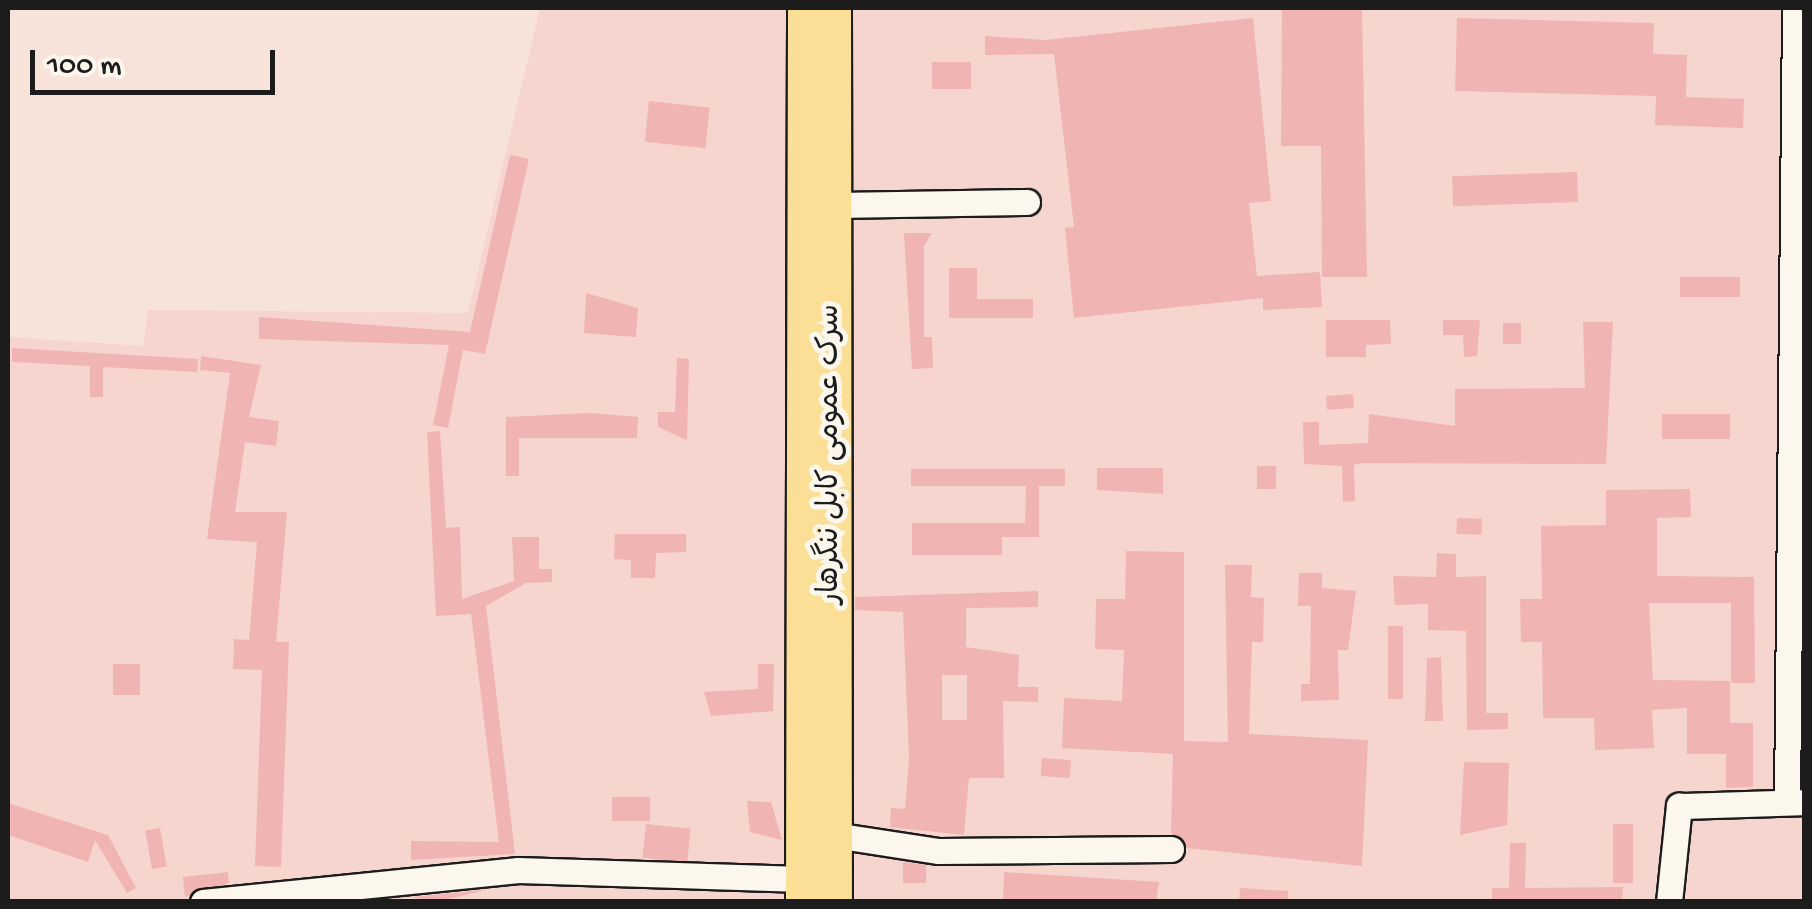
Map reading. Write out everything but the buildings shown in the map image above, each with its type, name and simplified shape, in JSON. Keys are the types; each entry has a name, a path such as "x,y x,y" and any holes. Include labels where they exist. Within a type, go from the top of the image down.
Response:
{"highway":[{"name":"سرک عمومی کابل ننگرهار","path":"805,8 834,902"},
{"name":"سرک عمومی کابل ننگرهار","path":"803,890 817,457 832,205 833,8"}],"street":[{"path":"1668,902 1679,806 1796,801 1799,83 1795,8"},
{"path":"832,205 1027,202"},
{"path":"834,835 938,850 1171,849"},
{"path":"204,902 518,870 803,890"}],"shaded area":[{"path":"540,8 1804,8 1804,901 8,901 8,337 143,346 148,310 468,313"}]}
